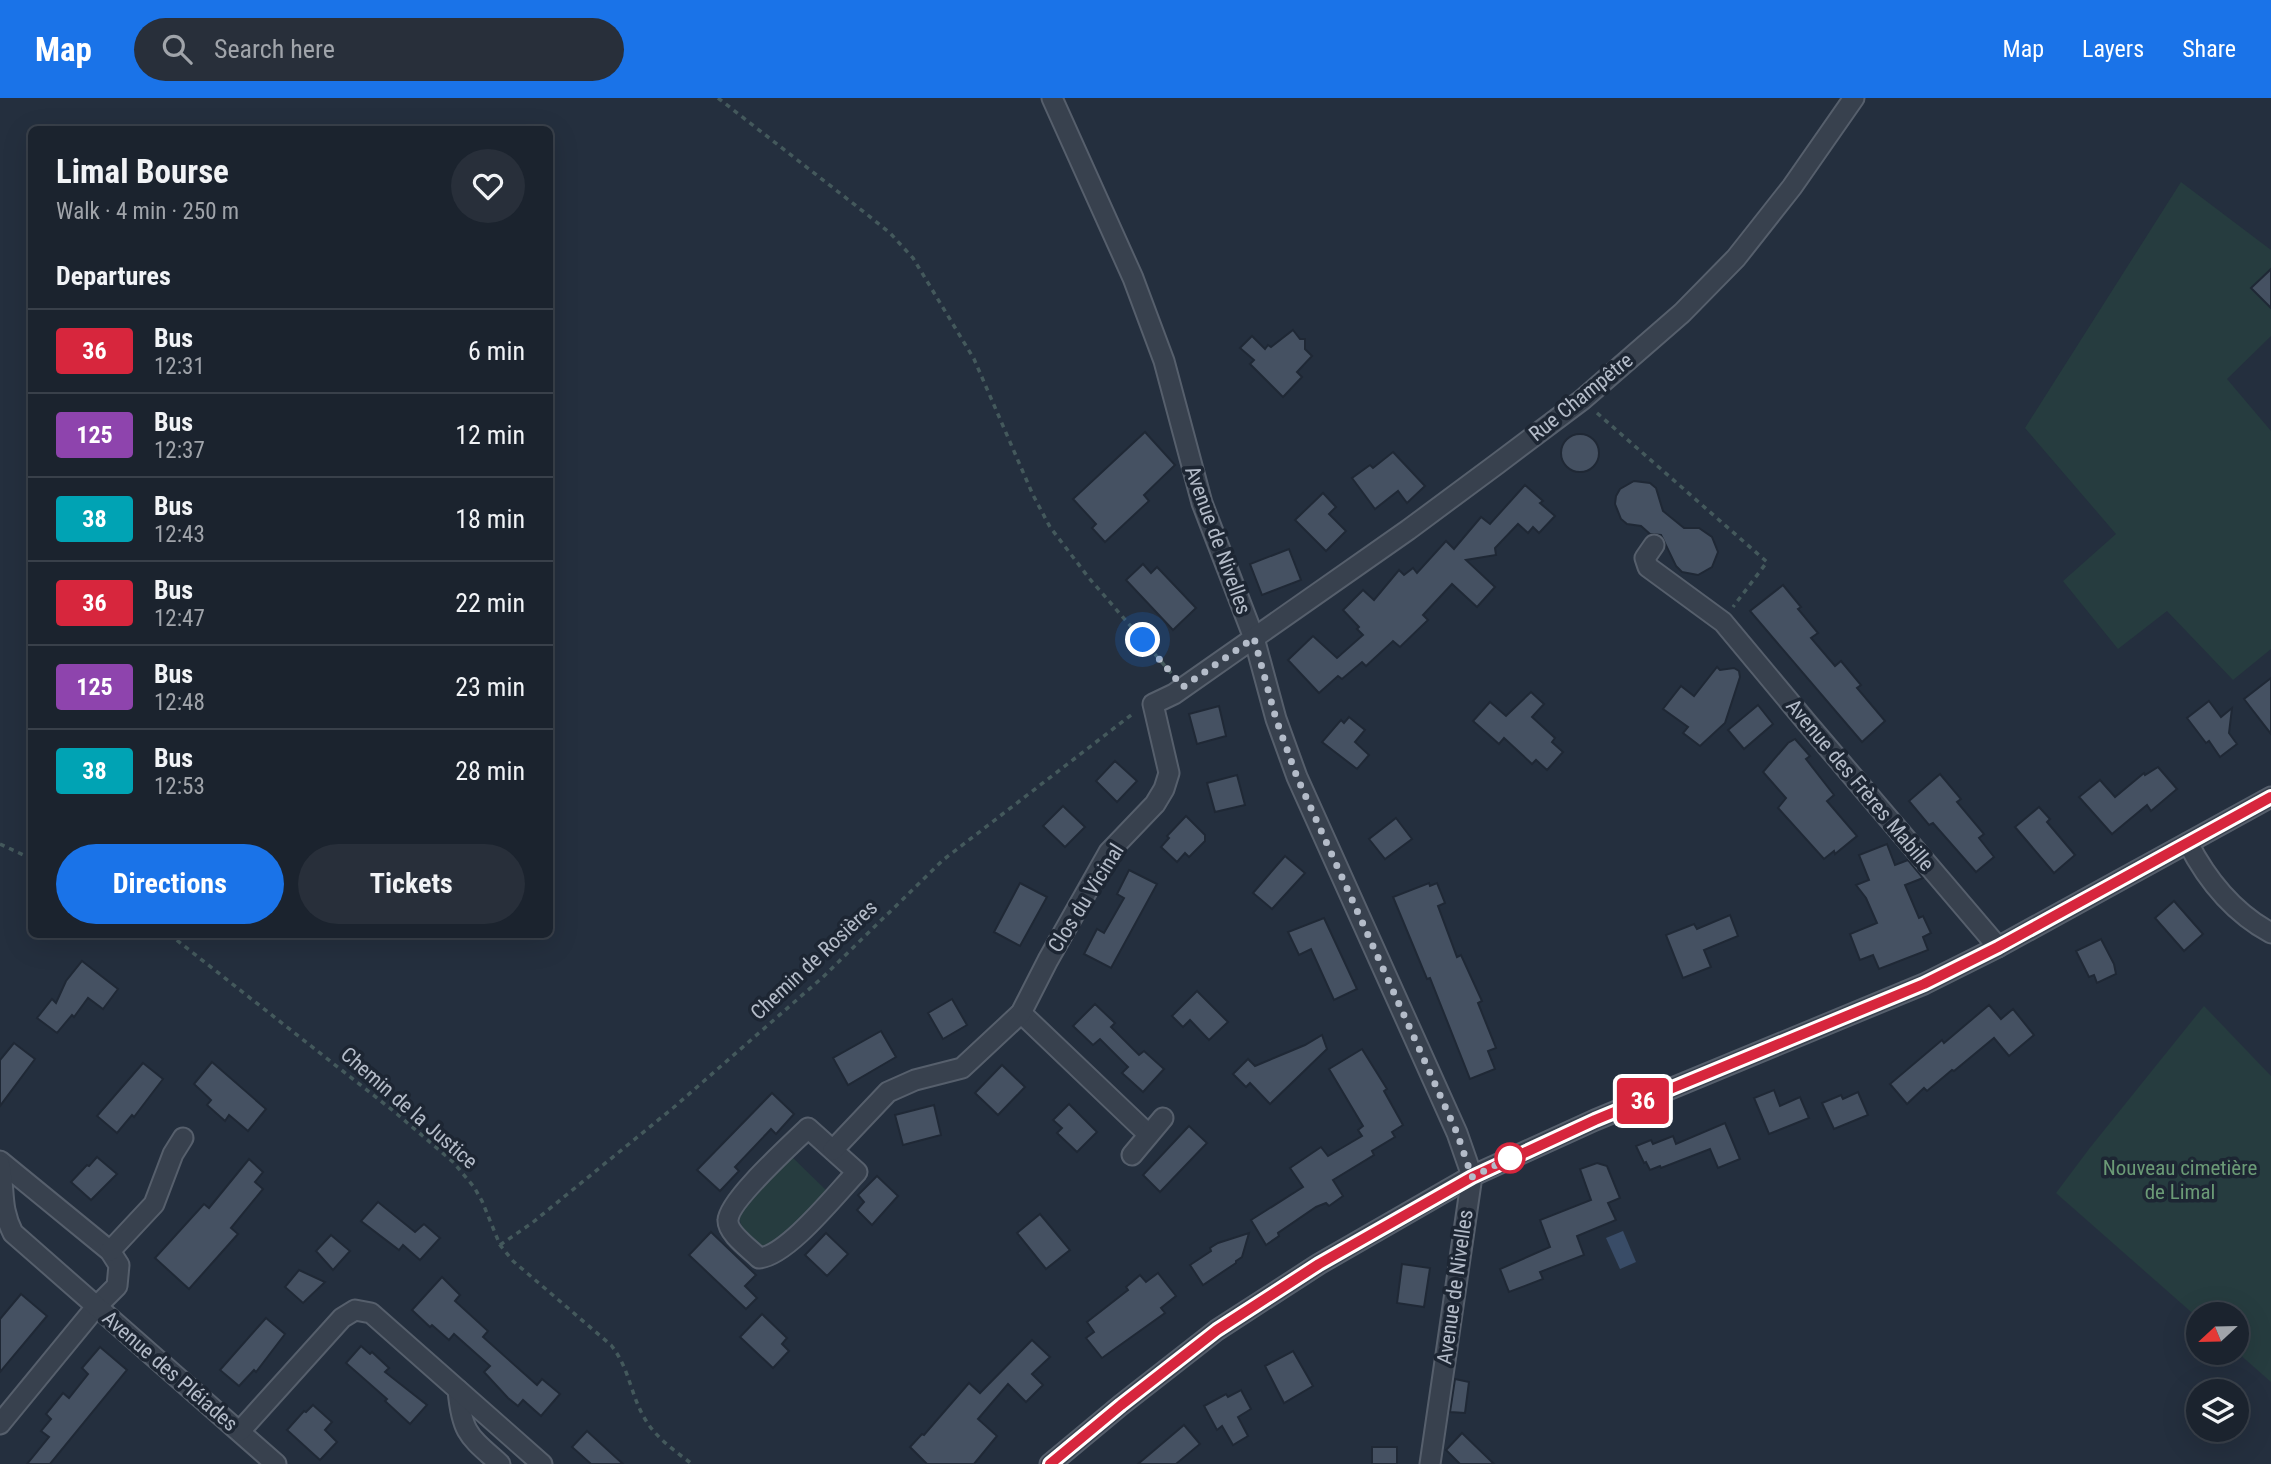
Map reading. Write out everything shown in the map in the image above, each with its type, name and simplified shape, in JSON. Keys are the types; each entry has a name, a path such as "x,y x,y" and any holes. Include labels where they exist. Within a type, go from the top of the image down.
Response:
{"street":[{"name":"Avenue de Nivelles","path":"1052,98 1133,278 1164,362 1202,503 1254,638 1276,719 1297,777 1457,1133 1472,1177 1430,1464"},
{"name":"Rue Champêtre","path":"1254,638 1408,530 1582,400 1682,313 1736,258 1793,187 1853,98"},
{"name":"Avenue des Frères Mabille","path":"1654,545 1645,558 1648,567 1724,623 1998,947"},
{"path":"1153,704 1183,687 1254,638"},
{"name":"Clos du Vicinal","path":"833,1150 888,1092 915,1080 962,1068 1021,1013 1109,852 1155,804 1164,789 1169,773 1153,704"},
{"path":"1050,1464 1217,1330 1319,1264 1472,1177 1595,1120 1924,984 1998,947 2271,797"},
{"path":"2188,843 2223,895 2249,921 2271,933"},
{"path":"1021,1013 1148,1134"},
{"path":"1132,1155 1163,1118"},
{"path":"808,1128 833,1150 857,1172 789,1243 768,1257 759,1258 730,1229 728,1220 740,1197 808,1128"},
{"path":"0,1163 110,1251 154,1204 173,1154 183,1138"},
{"path":"0,1163 4,1218 13,1233 96,1307 0,1424"},
{"name":"Avenue des Pléiades","path":"110,1251 119,1265 117,1286 96,1307 276,1464"},
{"path":"240,1431 342,1318 355,1310 371,1313 542,1464"},
{"path":"458,1390 463,1423 469,1436 500,1464"}],"path":[{"path":"718,98 890,233 913,258 974,359 1033,495 1050,527 1063,546 1183,687"},
{"path":"1582,400 1767,562 1724,623"},
{"name":"Chemin de Rosières","path":"500,1245 532,1223 673,1108 823,976 943,860 1128,715 1153,704"},
{"path":"0,844 28,857"},
{"name":"Chemin de la Justice","path":"174,938 396,1113 465,1174 482,1201 500,1245 513,1261 611,1345 623,1360 645,1419 656,1434 692,1464"}],"green space":[{"path":"2181,182 2271,250 2271,336 2227,379 2271,431 2271,649 2233,680 2167,611 2118,649 2063,581 2116,534 2025,428"},
{"name":"Nouveau cimetière de Limal","path":"2204,1006 2271,1076 2271,1382 2249,1363 2249,1302 2186,1302 2186,1307 2056,1193"},
{"path":"790,1155 829,1193 794,1231 772,1245 762,1246 752,1241 744,1231 740,1212"}],"water":[{"path":"1623,1231 1636,1262 1620,1269 1606,1238"}],"building":[{"path":"2271,269 2271,308 2251,288"},
{"path":"1293,330 1300,339 1305,339 1305,349 1312,356 1297,372 1302,377 1283,397 1250,364 1254,360 1240,348 1252,336 1265,349 1268,345 1271,347"},
{"path":"1145,432 1175,465 1144,495 1149,501 1105,542 1092,528 1096,524 1073,499"},
{"path":"1580,434 1594,439 1599,453 1594,467 1580,472 1566,467 1561,453 1566,439"},
{"path":"1393,452 1425,486 1407,503 1398,491 1375,509 1352,478 1370,465 1373,468"},
{"path":"1634,481 1650,483 1656,488 1663,511 1684,528 1699,528 1712,537 1718,552 1712,567 1698,575 1682,572 1676,566 1661,535 1650,534 1641,526 1627,524 1621,519 1615,504 1616,496 1620,489"},
{"path":"1525,485 1555,516 1539,533 1533,527 1528,533 1518,524 1495,548 1496,555 1466,560 1495,587 1477,607 1452,584 1423,615 1428,620 1400,647 1393,641 1366,666 1362,662 1342,679 1338,676 1319,693 1288,660 1313,636 1337,658 1363,635 1343,610 1363,590 1374,600 1399,570 1404,575 1413,568 1417,573 1446,541 1454,549 1481,517 1490,524"},
{"path":"1323,493 1336,507 1329,514 1346,531 1326,551 1295,520"},
{"path":"1289,549 1301,580 1262,595 1250,564"},
{"path":"1143,564 1151,573 1157,567 1196,608 1173,630 1126,580"},
{"path":"1783,585 1818,633 1811,638 1835,666 1841,661 1861,685 1857,688 1885,721 1862,742 1750,611"},
{"path":"1717,667 1720,670 1734,668 1739,671 1740,677 1725,723 1700,746 1683,733 1688,727 1663,709 1681,686 1694,696"},
{"path":"2271,678 2271,734 2244,699"},
{"path":"1531,692 1544,704 1532,717 1555,738 1552,742 1563,752 1547,770 1536,760 1532,764 1504,738 1499,744 1473,721 1490,702 1506,716"},
{"path":"2209,701 2221,717 2232,708 2229,733 2237,744 2220,757 2187,718"},
{"path":"1758,705 1773,724 1744,749 1728,730"},
{"path":"1219,706 1226,736 1197,744 1189,714"},
{"path":"1349,717 1365,730 1355,742 1369,755 1357,769 1322,742 1341,720 1344,723"},
{"path":"1795,739 1810,756 1806,759 1834,795 1827,801 1857,836 1835,854 1834,851 1824,859 1778,808 1786,798 1763,772 1788,743"},
{"path":"1115,761 1137,781 1117,802 1096,781"},
{"path":"2158,767 2177,789 2151,811 2147,805 2112,834 2079,797 2100,780 2115,797 2144,773 2145,775"},
{"path":"1940,774 1961,799 1957,802 1984,834 1979,838 1994,857 1976,872 1933,823 1929,825 1909,801"},
{"path":"1237,775 1245,805 1215,812 1207,783"},
{"path":"1063,806 1085,827 1065,847 1043,826"},
{"path":"2039,807 2050,819 2047,822 2075,855 2054,873 2015,827"},
{"path":"1186,816 1205,835 1205,841 1189,857 1185,853 1177,862 1161,847 1169,838 1167,836"},
{"path":"1396,818 1412,839 1385,859 1369,839"},
{"path":"1887,844 1895,865 1908,860 1923,878 1905,885 1919,918 1923,916 1931,933 1923,937 1928,950 1879,969 1873,955 1860,960 1850,934 1877,923 1866,898 1856,885 1869,880 1859,855"},
{"path":"1285,856 1305,873 1272,909 1253,893"},
{"path":"1129,870 1157,884 1111,968 1084,954 1097,929 1104,933 1124,898 1117,894"},
{"path":"1020,883 1047,897 1020,946 994,932"},
{"path":"1429,883 1430,886 1437,883 1445,903 1438,906 1457,957 1461,955 1482,1001 1478,1003 1496,1048 1488,1051 1495,1069 1470,1079 1430,978 1427,979 1393,897"},
{"path":"2174,901 2203,934 2184,951 2155,918"},
{"path":"1730,915 1738,936 1704,950 1711,967 1683,978 1666,935 1694,924 1697,929"},
{"path":"1324,918 1357,989 1334,1000 1311,949 1299,955 1288,932"},
{"path":"2101,939 2114,964 2116,974 2097,983 2094,975 2089,977 2076,951"},
{"path":"82,961 118,989 103,1009 88,998 74,1017 72,1015 57,1033 37,1018 52,999 56,1003 66,981"},
{"path":"1197,991 1228,1022 1209,1040 1190,1020 1183,1027 1172,1016"},
{"path":"952,999 967,1025 943,1039 928,1013"},
{"path":"1095,1004 1115,1023 1111,1027 1139,1055 1144,1051 1164,1069 1143,1092 1122,1073 1128,1067 1100,1039 1093,1045 1073,1026"},
{"path":"1989,1005 2001,1019 2013,1009 2034,1035 2009,1056 1994,1038 1927,1091 1924,1088 1907,1104 1890,1084"},
{"path":"881,1031 896,1057 848,1085 833,1058"},
{"path":"1322,1035 1327,1049 1270,1104 1250,1083 1246,1087 1233,1074 1248,1059 1255,1066"},
{"path":"14,1043 35,1059 0,1106 0,1060"},
{"path":"1362,1049 1387,1089 1384,1091 1403,1125 1392,1132 1395,1137 1372,1151 1374,1155 1333,1180 1343,1196 1329,1206 1326,1203 1316,1207 1278,1233 1279,1236 1266,1245 1251,1220 1303,1187 1290,1168 1321,1147 1328,1156 1362,1136 1358,1130 1363,1126 1329,1069"},
{"path":"212,1062 266,1109 248,1131 229,1115 225,1121 207,1105 211,1100 194,1084"},
{"path":"143,1063 163,1079 134,1117 132,1115 117,1133 97,1116"},
{"path":"1002,1065 1025,1087 998,1115 975,1093"},
{"path":"1774,1090 1780,1106 1800,1097 1809,1118 1769,1134 1754,1098"},
{"path":"1858,1092 1868,1115 1834,1129 1822,1103 1841,1095 1843,1099"},
{"path":"772,1093 794,1114 776,1134 771,1129 735,1167 739,1171 720,1191 697,1170"},
{"path":"1069,1104 1097,1132 1077,1152 1057,1133 1062,1128 1053,1120"},
{"path":"934,1105 941,1135 903,1145 895,1115"},
{"path":"1725,1123 1740,1159 1718,1168 1710,1149 1650,1170 1636,1146 1651,1140 1653,1144 1673,1136 1676,1144"},
{"path":"1189,1126 1207,1143 1160,1192 1143,1175"},
{"path":"97,1157 117,1174 91,1200 71,1182"},
{"path":"249,1159 263,1172 255,1182 263,1189 231,1228 238,1234 189,1289 155,1258 204,1204 209,1208"},
{"path":"1597,1163 1607,1166 1620,1198 1608,1203 1616,1220 1577,1236 1584,1255 1540,1272 1543,1279 1509,1292 1500,1269 1550,1247 1540,1220 1591,1200 1580,1169"},
{"path":"877,1176 898,1196 872,1225 857,1210 864,1202 858,1195"},
{"path":"378,1202 415,1232 424,1224 440,1238 420,1260 403,1245 399,1250 361,1221"},
{"path":"1040,1214 1070,1250 1046,1269 1017,1233"},
{"path":"711,1232 756,1275 745,1286 757,1298 746,1309 689,1255"},
{"path":"826,1233 848,1254 827,1276 805,1255"},
{"path":"1249,1233 1242,1257 1203,1285 1190,1265 1218,1243"},
{"path":"331,1235 350,1251 333,1270 316,1251"},
{"path":"1402,1264 1430,1268 1424,1307 1397,1303"},
{"path":"299,1270 325,1282 303,1303 285,1287"},
{"path":"1158,1273 1176,1296 1161,1308 1165,1313 1102,1358 1086,1338 1094,1332 1087,1322 1128,1290 1126,1287 1140,1275 1146,1282"},
{"path":"442,1277 460,1295 455,1301 488,1331 483,1337 537,1385 542,1379 560,1394 541,1416 523,1400 518,1406 508,1398 484,1372 490,1366 454,1334 449,1340 412,1310"},
{"path":"21,1294 47,1316 0,1372 0,1319"},
{"path":"762,1314 787,1338 782,1344 789,1351 773,1368 740,1337"},
{"path":"266,1318 285,1334 256,1372 254,1370 239,1386 220,1370"},
{"path":"1032,1340 1050,1357 1032,1374 1043,1385 1026,1402 1008,1384 978,1419 997,1436 974,1464 927,1464 910,1447 924,1435 969,1383 980,1393"},
{"path":"361,1346 389,1368 385,1372 427,1405 410,1424 385,1401 387,1399 346,1363"},
{"path":"100,1347 127,1370 50,1464 27,1464 49,1437 41,1431 51,1419 46,1414 63,1393 69,1398 88,1374 82,1368"},
{"path":"1293,1351 1313,1386 1284,1403 1265,1366"},
{"path":"1455,1379 1469,1382 1465,1413 1450,1412"},
{"path":"1241,1390 1251,1409 1238,1417 1248,1436 1233,1445 1222,1426 1217,1430 1204,1406 1226,1394 1228,1397"},
{"path":"313,1405 332,1422 325,1430 337,1442 320,1460 287,1430"},
{"path":"1184,1425 1200,1444 1176,1464 1138,1464"},
{"path":"587,1431 623,1464 591,1464 572,1447"},
{"path":"1462,1433 1494,1464 1460,1464 1446,1450"},
{"path":"1372,1447 1397,1447 1397,1464 1372,1464"}],"bus line":[{"name":"36","path":"1050,1464 1217,1330 1319,1264 1402,1215 1520,1153 1924,984 1998,947 2271,797"}],"route":[{"path":"1143,640 1183,687 1254,638 1276,719 1297,777 1457,1133 1472,1177 1512,1157 1510,1158"}]}
